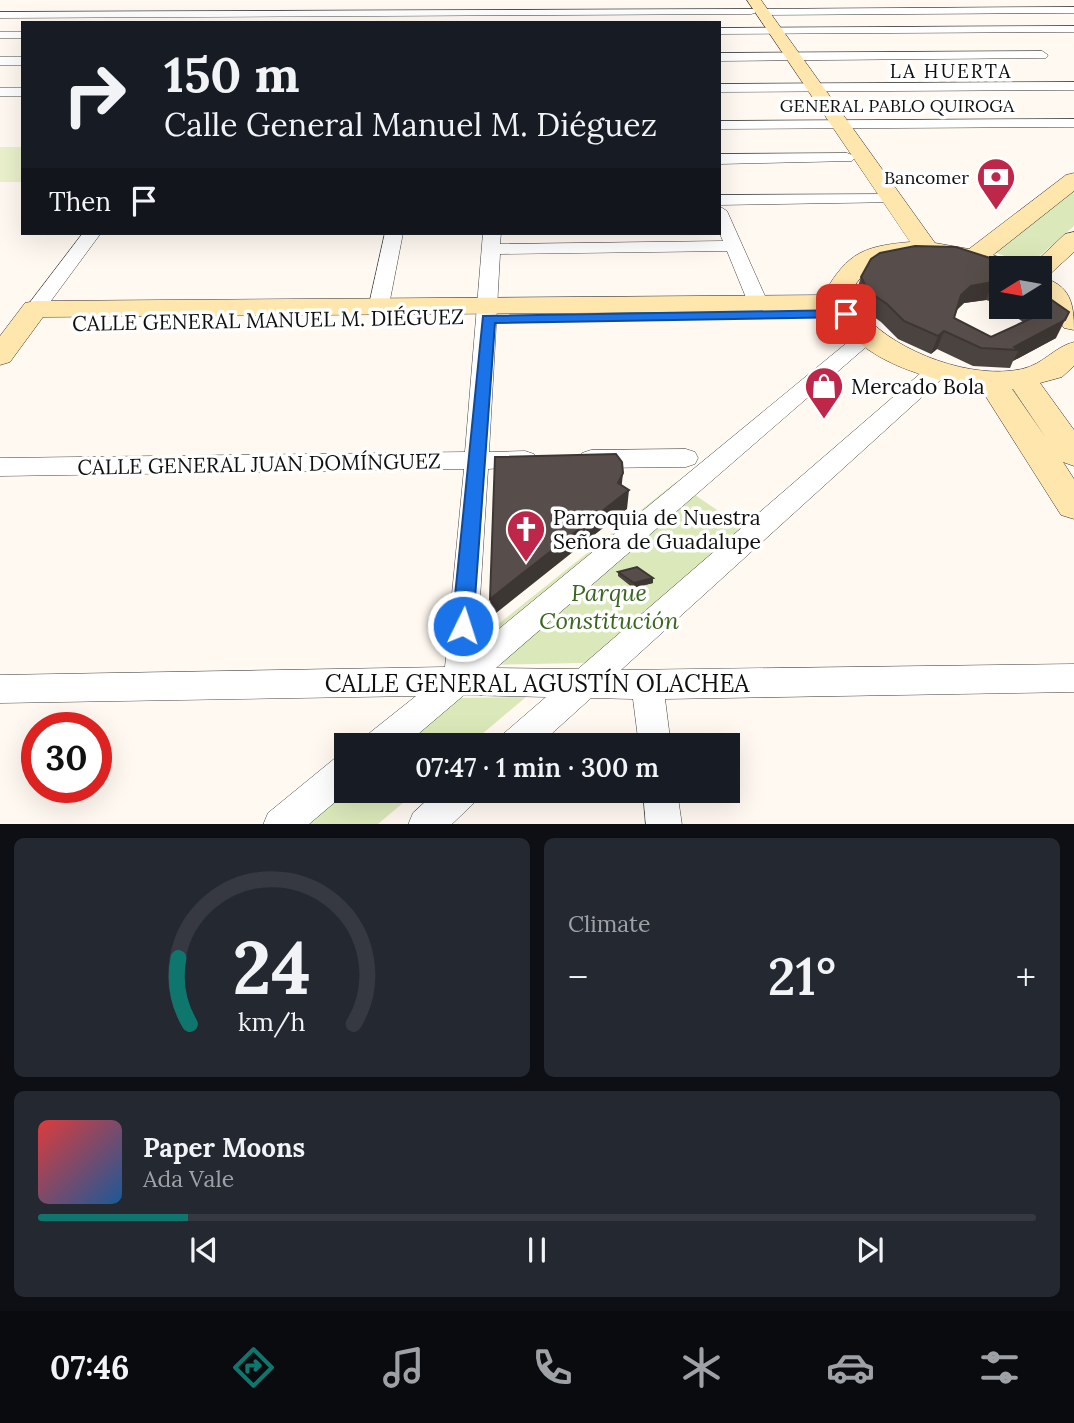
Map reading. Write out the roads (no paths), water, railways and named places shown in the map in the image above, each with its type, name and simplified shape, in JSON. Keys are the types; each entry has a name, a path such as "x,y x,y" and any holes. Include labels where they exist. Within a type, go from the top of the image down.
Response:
{"street":[{"path":"250,18 263,0"},
{"path":"501,18 502,0"},
{"path":"887,0 918,29"},
{"path":"1027,0 1072,30"},
{"path":"0,15 501,18 1074,10"},
{"path":"759,14 918,249"},
{"path":"721,30 759,14 918,29 1072,30"},
{"path":"0,35 21,35"},
{"path":"1016,36 1074,84"},
{"path":"721,57 1050,62"},
{"path":"0,61 21,61"},
{"path":"721,88 1074,84"},
{"path":"0,92 21,92"},
{"name":"GENERAL PABLO QUIROGA","path":"721,125 1074,123"},
{"path":"833,125 847,158 883,199"},
{"path":"721,159 847,158"},
{"path":"975,257 1074,180"},
{"path":"721,200 883,199"},
{"path":"721,216 759,305"},
{"path":"0,356 91,235"},
{"path":"379,305 394,235"},
{"path":"1052,259 1074,239"},
{"path":"458,681 489,312 492,241 732,246"},
{"path":"989,262 975,257 918,249 884,252 864,259 849,269 838,292 844,309 867,336 898,356 937,370 1006,379 1048,373 1067,362 1074,351"},
{"name":"CALLE GENERAL MANUEL M. DIÉGUEZ","path":"30,316 379,305 489,312 759,305 844,309"},
{"name":"CALLE GENERAL MANUEL M. DIÉGUEZ","path":"30,316 844,309"},
{"path":"395,733 867,336"},
{"path":"528,733 937,370"},
{"path":"1006,379 1063,456 1074,506"},
{"name":"CALLE GENERAL JUAN DOMÍNGUEZ","path":"0,467 686,458"},
{"name":"CALLE GENERAL AGUSTÍN OLACHEA","path":"0,689 458,681 647,685 1074,678"},
{"path":"647,685 653,733"},
{"path":"280,824 334,781"},
{"path":"425,824 449,803"},
{"path":"661,803 664,824"}],"place":[{"name":"Bancomer","path":"996,211"},
{"name":"Mercado Bola","path":"824,420"},
{"name":"Parroquia de Nuestra Señora de Guadalupe","path":"526,563"}],"district":[{"name":"LA HUERTA","path":"951,71"}],"park label":[{"name":"Parque Constitución","path":"609,606"}]}
